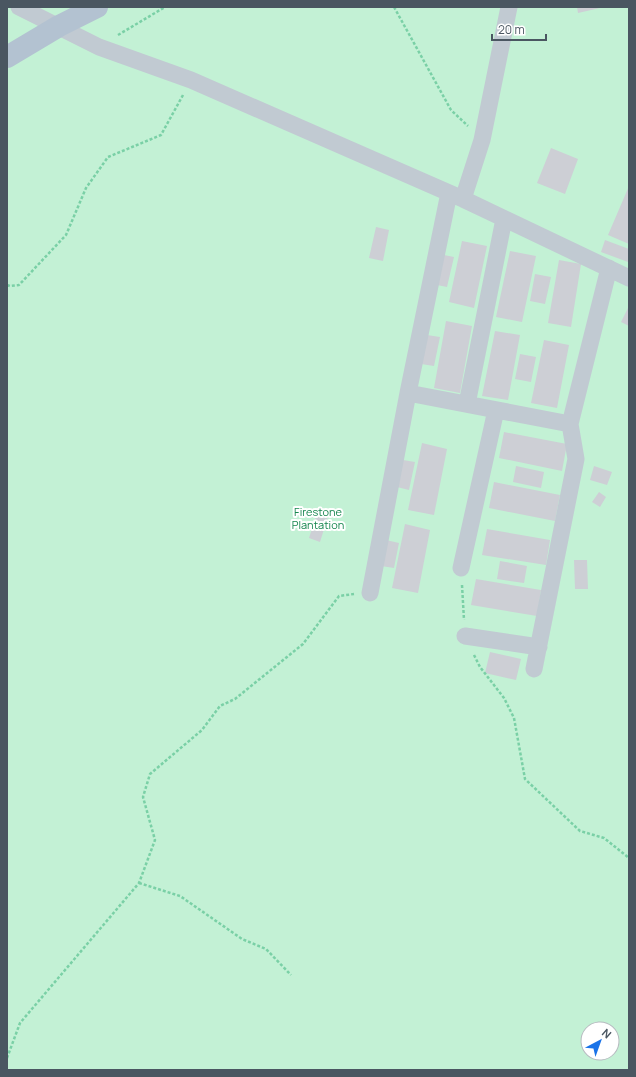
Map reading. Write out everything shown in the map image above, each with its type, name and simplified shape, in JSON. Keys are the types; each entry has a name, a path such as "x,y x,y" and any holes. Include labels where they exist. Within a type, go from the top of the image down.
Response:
{"main road":[{"path":"7,57 58,26 97,7"}],"street":[{"path":"19,7 99,47 190,80 456,196 629,278"},
{"path":"370,593 408,393 456,196 482,140 509,7"},
{"path":"467,404 504,219"},
{"path":"534,669 576,459 570,424 609,268"},
{"path":"408,393 570,424"},
{"path":"461,568 496,410"},
{"path":"465,636 539,647"}],"path":[{"path":"99,47 165,7"},
{"path":"394,7 451,110 482,140"},
{"path":"7,285 10,286 19,284 66,235 86,188 108,157 161,135 190,80"},
{"path":"461,568 465,636 480,667 504,698 514,718 525,779 580,831 604,838 629,858"},
{"path":"7,1058 20,1023 139,883 155,840 143,797 150,774 202,730 220,706 235,699 303,644 339,596 370,593"},
{"path":"139,883 180,896 242,939 266,949 291,975"}],"green space":[{"name":"Firestone Plantation","path":"7,7 629,7 629,1070 7,1070"}],"building":[{"path":"577,7 600,7 600,8 578,13"},
{"path":"551,148 578,159 565,194 537,183"},
{"path":"629,186 629,244 608,235"},
{"path":"376,227 389,230 383,261 369,258"},
{"path":"605,240 629,249 628,262 601,252"},
{"path":"462,241 487,246 474,308 449,302"},
{"path":"510,251 536,256 522,322 496,317"},
{"path":"444,255 454,257 447,287 437,285"},
{"path":"559,260 581,264 571,327 548,323"},
{"path":"535,274 551,277 545,304 530,301"},
{"path":"629,306 629,326 621,322"},
{"path":"446,321 472,326 460,393 434,388"},
{"path":"495,331 520,335 508,400 482,396"},
{"path":"427,335 440,337 434,366 421,364"},
{"path":"544,340 569,345 557,408 531,403"},
{"path":"520,354 536,357 531,382 515,379"},
{"path":"504,432 567,444 562,471 499,458"},
{"path":"422,443 447,449 434,515 408,510"},
{"path":"403,460 415,462 409,490 397,487"},
{"path":"516,466 544,472 541,488 513,482"},
{"path":"594,466 612,472 607,485 590,480"},
{"path":"494,482 560,495 555,521 489,508"},
{"path":"599,492 606,497 600,507 592,502"},
{"path":"318,510 329,513 320,542 309,538"},
{"path":"405,524 430,530 418,593 392,588"},
{"path":"487,529 550,540 546,565 482,555"},
{"path":"386,540 399,543 394,568 381,566"},
{"path":"574,560 587,560 588,589 575,589"},
{"path":"500,561 527,566 524,583 497,579"},
{"path":"476,579 541,590 537,616 471,605"},
{"path":"490,652 521,659 516,680 485,673"}]}
